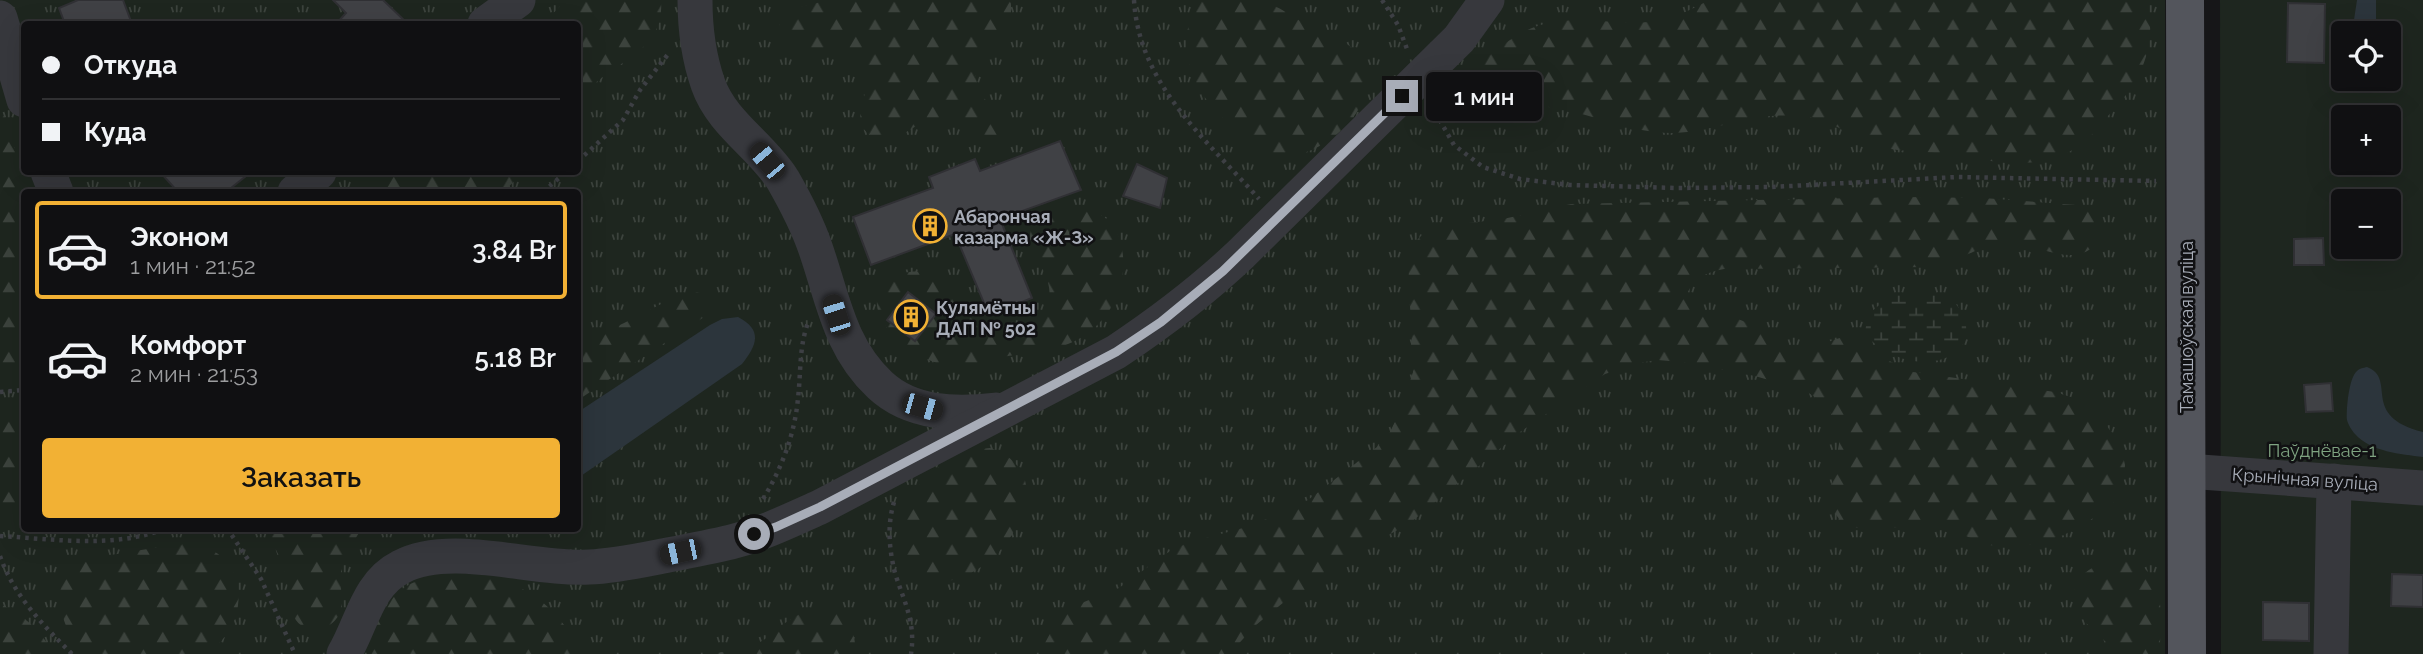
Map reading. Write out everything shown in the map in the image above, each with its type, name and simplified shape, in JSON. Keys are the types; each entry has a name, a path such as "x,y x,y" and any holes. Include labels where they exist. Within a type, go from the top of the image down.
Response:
{"main road":[{"name":"Тамашоўская вуліца","path":"2185,0 2188,654"}],"street":[{"path":"489,21 518,0"},
{"path":"344,654 368,600 381,583 398,568 419,558 446,555 555,568 591,567 627,563 732,542 776,527 820,507 1116,352 1205,288 1459,40 1487,0"},
{"path":"695,4 699,50 708,86 725,116 781,177 815,246 843,334 860,364 882,387 908,403 937,411 972,413 1011,408"},
{"path":"0,18 21,90"},
{"path":"299,189 315,175"},
{"name":"Крынічная вуліца","path":"2187,471 2423,488"},
{"path":"2331,654 2334,481"}],"path":[{"path":"1134,0 1135,20 1142,47 1177,108 1276,219"},
{"path":"1382,0 1398,26 1436,117 1454,145 1483,167 1520,179 1570,185 1678,188 1772,187 1957,177 2186,182"},
{"path":"581,158 623,120 640,90 683,34 695,4"},
{"path":"546,189 563,175"},
{"path":"732,542 775,481 785,456 798,402 805,331 818,305 830,296"},
{"path":"0,392 21,390"},
{"path":"895,496 890,515 889,544 895,574 909,610 913,641 911,654"},
{"path":"0,536 102,541 132,538 153,532"},
{"path":"229,532 261,579 295,654"},
{"path":"0,556 5,570 24,601 72,654"}],"green space":[{"path":"0,0 2165,0 2165,654 0,654"},
{"path":"566,0 661,0 658,24 648,43 581,96 581,21 546,21"},
{"path":"834,0 1011,0 1011,18 981,52 976,68 979,89 988,103 1005,119 1006,131 1002,136 985,135 953,122 936,119 928,120 892,139 877,138 866,131 861,122 861,112 868,80 862,63 840,54 805,54 785,43 778,31 781,22 792,11"},
{"path":"1202,0 1261,1 1351,47 1361,59 1366,74 1366,89 1355,115 1333,137 1307,152 1278,159 1262,155 1211,105 1193,76 1188,59 1187,34"},
{"path":"1710,0 2147,0 2150,20 2149,45 2137,79 2094,133 2069,152 2035,162 1998,162 1882,147 1866,142 1823,120 1804,116 1759,117 1687,132 1642,130 1548,107 1490,108 1478,103 1470,90 1471,75 1480,63 1522,33 1539,26 1574,20 1629,23 1659,21"},
{"name":"Паўднёвае-1","path":"2220,0 2423,0 2423,654 2221,654"},
{"path":"0,109 14,146 21,189 21,366 0,375"},
{"path":"398,175 521,175 506,189 362,189"},
{"path":"1905,197 1983,198 2077,205 2096,218 2101,235 2090,250 2077,254 2065,255 2024,246 2004,245 1984,248 1948,263 1928,267 1724,269 1699,278 1685,300 1690,307 1703,314 1743,321 1789,349 1806,351 1840,338 1852,338 1913,372 2055,392 2077,399 2097,411 2121,447 2125,465 2123,485 2114,502 2102,513 2064,535 2012,547 1988,545 1933,526 1871,530 1853,527 1840,520 1831,508 1830,493 1841,433 1838,421 1818,399 1804,390 1755,376 1658,360 1638,363 1605,374 1520,432 1410,523 1367,547 1344,569 1284,602 1256,625 1229,654 1039,654 1052,630 1067,613 1084,602 1119,588 1167,553 1187,543 1243,528 1308,500 1377,447 1390,432 1413,372 1408,260 1415,242 1425,232 1571,204"},
{"path":"1081,208 1102,215 1112,224 1119,236 1123,261 1118,293 1111,308 1102,321 1076,341 1054,349 1008,356 973,366 949,366 936,363 909,349 887,328 880,317 878,293 884,283 905,273 918,271 942,277 951,283 967,314 979,324 1002,327 1036,316 1045,309 1050,293 1030,244 1031,229 1042,221"},
{"path":"697,292 706,296 709,308 704,317 581,398 581,339"},
{"path":"1907,292 1939,295 1957,306 1965,321 1966,334 1963,344 1956,352 1936,361 1912,361 1887,351 1873,343 1866,335 1866,326 1872,312 1891,298"},
{"path":"21,416 21,518 0,515 0,419"},
{"path":"990,448 1016,464 1026,487 1023,512 1010,538 990,560 967,575 942,581 920,574 912,566 904,548 902,529 905,511 913,494 938,467 972,451"},
{"path":"266,532 359,532 342,566 341,610 330,625 318,629 307,628 295,618 283,566"},
{"path":"183,544 217,553 233,571 239,594 238,607 230,630 222,640 207,654 82,654 67,628 60,599 61,587 71,570 101,557"},
{"path":"2120,560 2136,564 2147,571 2155,582 2161,609 2160,654 2114,654 2080,613 2075,601 2078,581 2094,567"},
{"path":"442,575 489,578 526,591 556,616 583,654 371,654 376,626 391,600 409,585"},
{"path":"0,604 31,624 54,654 0,654"},
{"path":"812,610 830,611 842,617 853,634 854,654 711,654 759,643 792,618"}],"shaded area":[{"path":"2357,0 2376,0 2376,21 2354,21"},
{"path":"738,317 751,327 754,333 754,344 742,364 581,476 581,410 722,319"},
{"path":"2367,367 2376,373 2380,380 2385,408 2392,417 2403,425 2423,432 2423,457 2369,445 2351,429 2347,415 2350,387 2354,374"}],"building":[{"path":"78,0 123,0 131,21 64,21 59,8"},
{"path":"333,0 383,0 405,21 339,21 346,13"},
{"path":"2288,3 2325,4 2324,63 2287,62"},
{"name":"Абарончая казарма «Ж-З»","path":"1060,141 1081,190 1000,219 1032,298 989,315 955,234 871,265 853,217 933,188 929,177 975,159 980,171"},
{"path":"1137,164 1167,178 1160,208 1123,196"},
{"path":"163,175 247,175 230,189 175,189"},
{"path":"2323,238 2324,265 2294,265 2294,239"},
{"name":"Кулямётны ДАП № 502","path":"908,292 936,314 915,341 887,320"},
{"path":"2331,383 2333,411 2306,412 2304,385"},
{"path":"2392,574 2423,575 2423,607 2391,606"},
{"path":"2263,602 2309,603 2309,641 2263,640"}],"place":[{"name":"Абарончая казарма «Ж-З»","path":"930,226"},
{"name":"Кулямётны ДАП № 502","path":"911,317"}],"route":[{"path":"754,534 820,507 1116,352 1161,322 1205,288 1402,96"}]}
